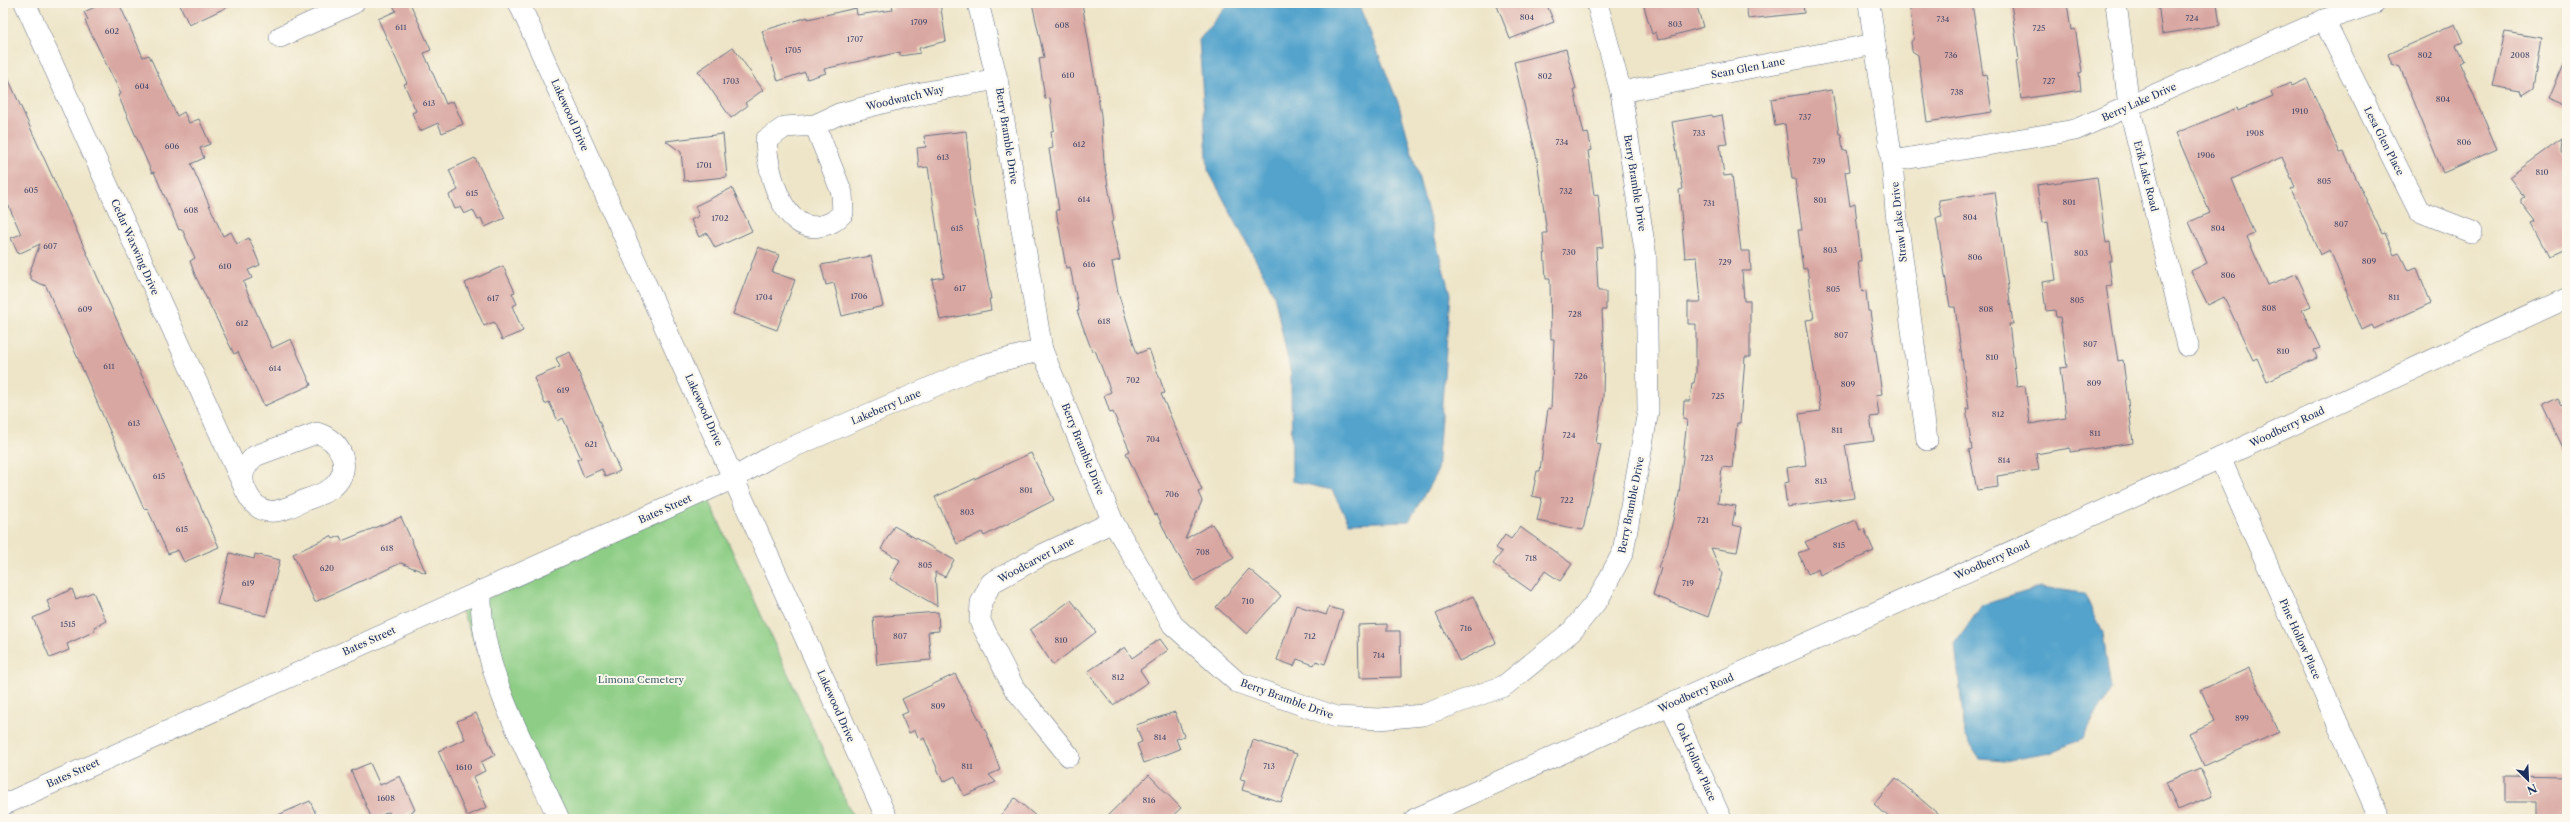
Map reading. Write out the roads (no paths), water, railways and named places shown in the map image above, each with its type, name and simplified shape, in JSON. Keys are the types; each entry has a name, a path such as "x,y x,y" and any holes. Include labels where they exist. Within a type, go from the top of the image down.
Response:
{"street":[{"name":"Cedar Waxwing Drive","path":"25,3 246,491"},
{"path":"280,37 354,3"},
{"name":"Lakewood Drive","path":"519,3 887,819"},
{"name":"Berry Bramble Drive","path":"978,3 997,79 1042,350 1113,522 1173,625 1237,682 1336,717 1379,719 1423,715 1504,686 1572,632 1599,598 1623,552 1648,411 1646,257 1621,92 1597,3"},
{"name":"Straw Lake Drive","path":"1869,3 1892,161 1896,212 1927,440"},
{"name":"Erik Lake Road","path":"2116,3 2129,106 2188,346"},
{"name":"Berry Lake Drive","path":"1892,161 2075,130 2324,20 2375,3"},
{"name":"Lesa Glen Place","path":"2324,20 2419,211 2472,232"},
{"name":"Sean Glen Lane","path":"1621,92 1875,44"},
{"name":"Woodwatch Way","path":"815,125 842,193 842,213 833,224 811,228 798,223 783,204 770,172 766,140 786,127 815,125 839,114 913,95 997,79"},
{"name":"Woodberry Road","path":"1415,819 2220,458 2567,298"},
{"name":"Lakeberry Lane","path":"734,478 772,456 983,365 1042,350"},
{"path":"317,433 334,440 343,456 344,466 341,476 332,488 280,512 262,509 254,504 246,491 243,471 255,456 307,435 317,433"},
{"name":"Pine Hollow Place","path":"2220,458 2380,819"},
{"name":"Bates Street","path":"3,804 734,478"},
{"name":"Woodcarver Lane","path":"1069,756 1014,688 980,621 981,603 991,584 1044,554 1113,522"},
{"path":"481,591 481,610 485,642 501,691 560,819"},
{"name":"Oak Hollow Place","path":"1670,704 1721,819"}],"water":[{"path":"1229,3 1358,3 1399,105 1450,294 1437,472 1409,521 1349,523 1332,490 1292,481 1291,374 1274,294 1208,170 1199,40"},
{"path":"2041,587 2084,593 2103,633 2111,690 2083,738 2050,753 2004,761 1980,759 1965,735 1955,644 1982,605"}],"park label":[{"name":"Limona Cemetery","path":"641,679"}]}
